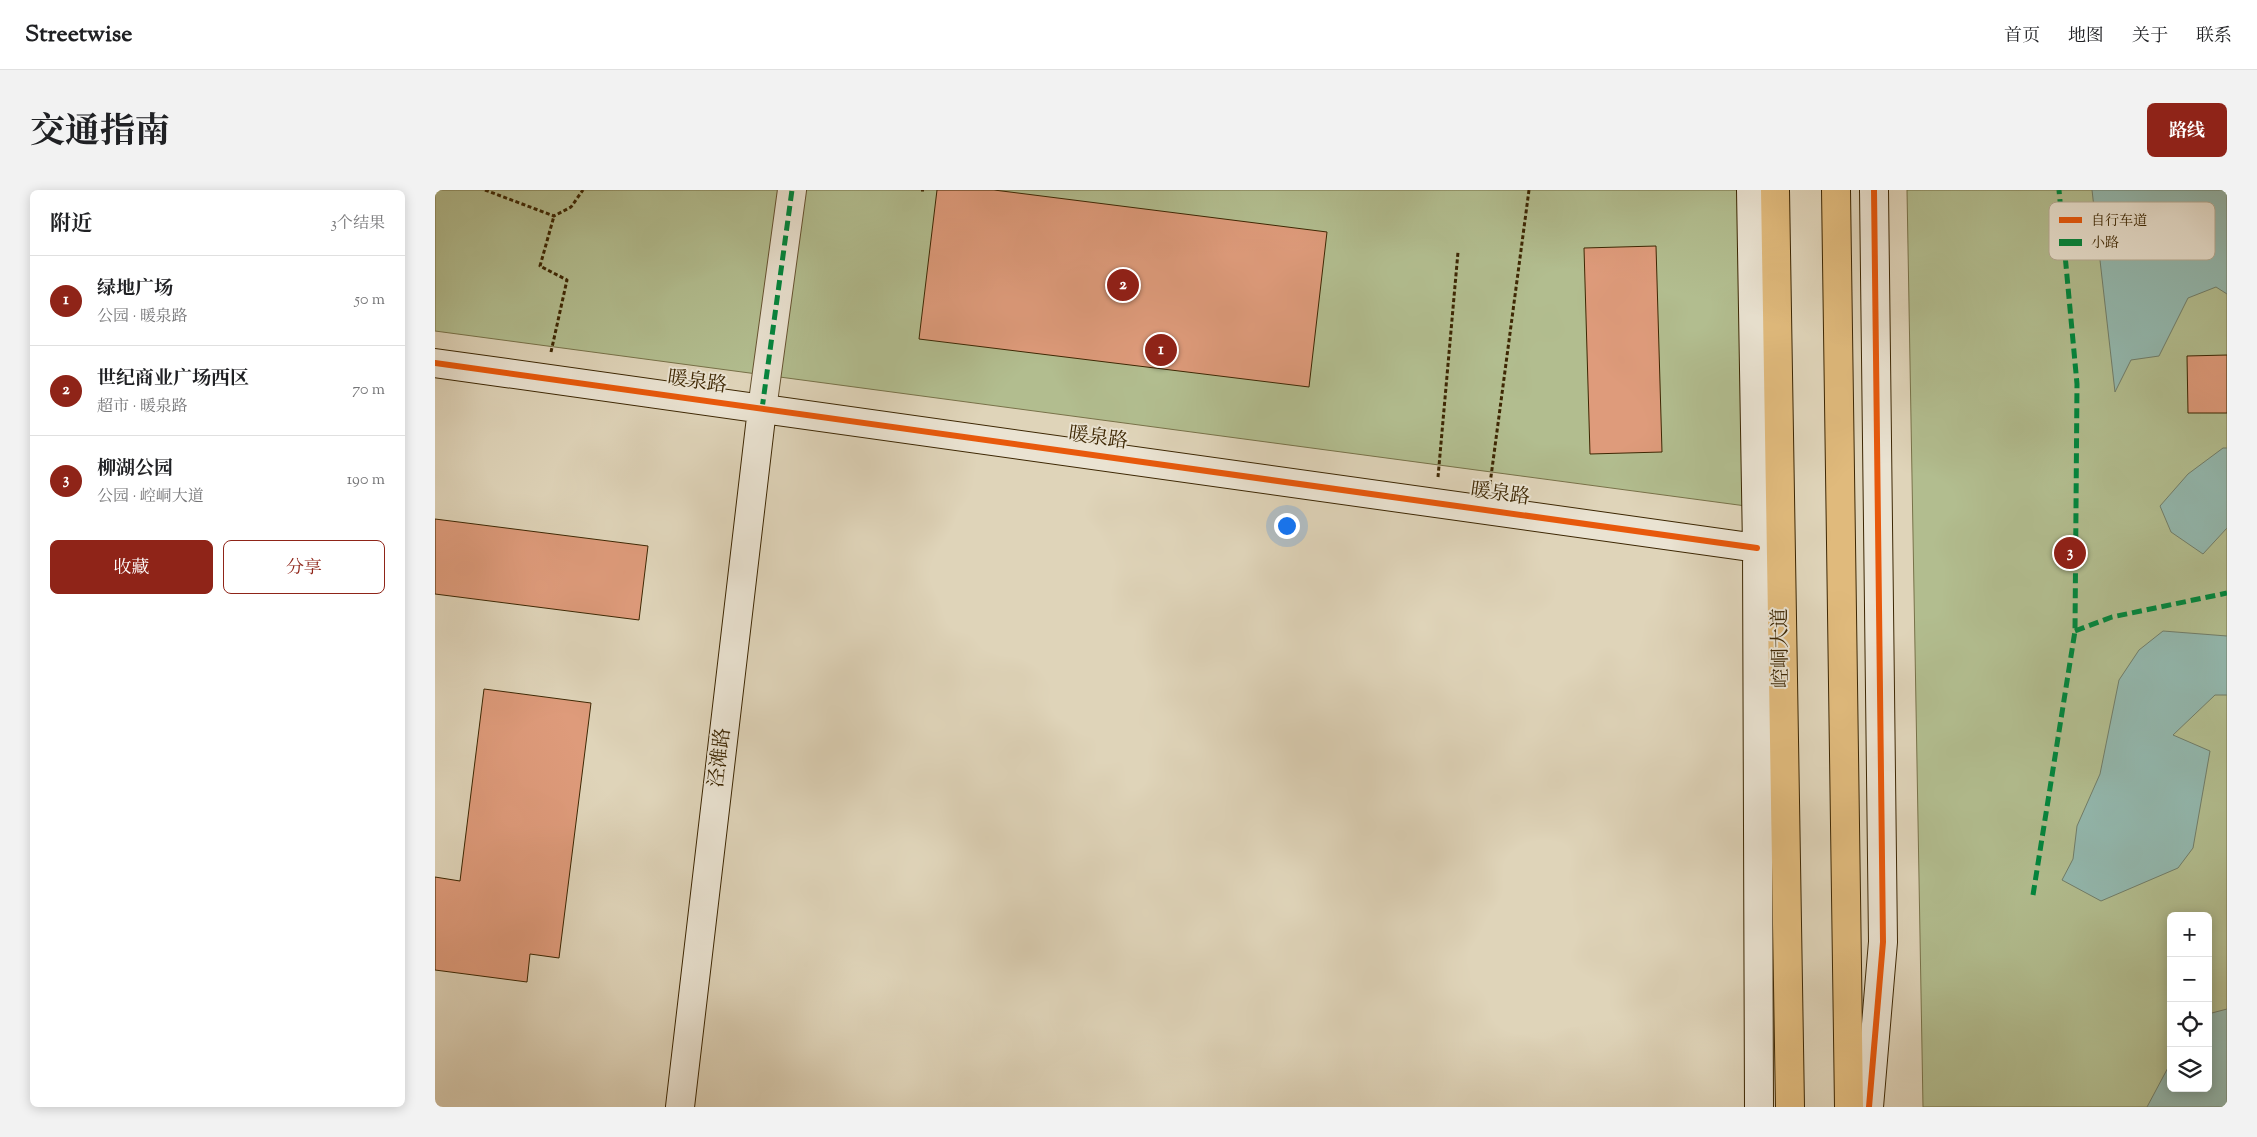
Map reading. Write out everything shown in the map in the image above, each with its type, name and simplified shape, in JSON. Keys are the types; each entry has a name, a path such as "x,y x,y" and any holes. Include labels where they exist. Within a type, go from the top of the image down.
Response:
{"main road":[{"name":"崆峒大道","path":"1775,190 1790,1107"},
{"path":"1836,190 1849,1107"}],"street":[{"name":"泾滩路","path":"680,1107 762,408 792,190"},
{"path":"1751,190 1757,548 1759,1107"},
{"path":"1869,1107 1883,942 1874,190"},
{"name":"暖泉路","path":"435,363 1757,548"}],"path":[{"path":"485,190 554,216"},
{"path":"547,379 554,334 567,280 540,266 554,216 571,207 583,190"},
{"path":"1487,510 1529,190"},
{"path":"1435,502 1458,252"}],"green space":[{"path":"435,190 1739,190 1746,506 435,331"},
{"path":"1907,190 2227,190 2227,1107 1923,1107"}],"water":[{"path":"2092,190 2227,190 2227,294 2216,287 2188,298 2159,356 2131,360 2115,392 2100,260 2215,260 2215,202 2093,202"},
{"path":"2223,448 2227,448 2227,528 2203,554 2171,532 2160,506 2188,474"},
{"path":"2163,631 2227,636 2227,695 2215,695 2173,735 2210,751 2193,848 2178,868 2101,901 2062,880 2073,859 2077,826 2100,774 2119,680 2139,650"},
{"path":"2227,1009 2227,1107 2147,1107 2167,1070 2167,1092 2212,1092 2212,1013"}],"building":[{"path":"937,190 994,190 1327,232 1309,387 919,339"},
{"path":"1656,246 1662,452 1590,454 1584,248"},
{"path":"2227,355 2227,413 2188,413 2187,356"},
{"path":"435,519 648,546 639,620 435,594"},
{"path":"484,689 591,703 559,958 530,954 527,982 435,970 435,877 460,881"}],"marked path":[{"path":"762,409 792,190"},
{"path":"2059,190 2060,202"},
{"path":"2033,895 2075,631 2077,384 2065,260"},
{"path":"2075,631 2112,617 2227,593"}],"cycle path":[{"path":"1869,1107 1883,942 1874,190"},
{"path":"435,363 1757,548"}],"place":[{"name":"世纪商业广场西区","path":"1123,285"},
{"name":"绿地广场","path":"1161,350"},
{"name":"柳湖公园","path":"2070,553"}]}
